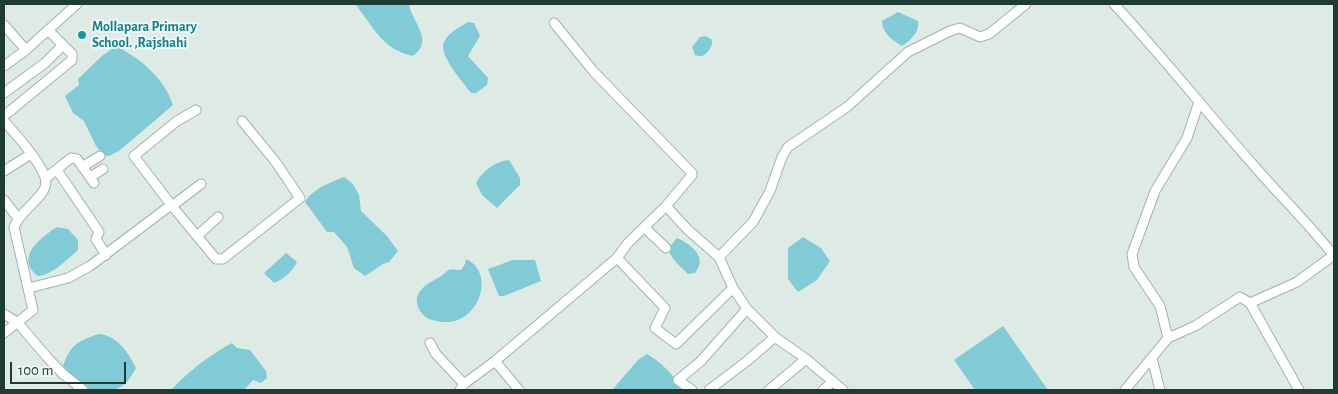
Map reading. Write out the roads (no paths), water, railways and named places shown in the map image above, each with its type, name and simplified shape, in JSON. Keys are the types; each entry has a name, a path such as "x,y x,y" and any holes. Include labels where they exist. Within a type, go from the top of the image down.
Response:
{"street":[{"path":"4,66 26,50 77,4"},
{"path":"719,257 753,222 770,191 782,157 788,147 847,107 908,52 950,30 960,28 980,37 989,34 1026,4"},
{"path":"1114,4 1334,255 1297,282 1250,303"},
{"path":"430,343 436,354 462,387 617,258 628,243 666,206 692,175 594,72 554,23"},
{"path":"4,25 26,50"},
{"path":"4,333 33,310 14,227 18,218 42,194 46,178 31,154 5,122 72,60 72,54 48,30"},
{"path":"4,93 46,63 63,45"},
{"path":"1168,338 1160,306 1134,267 1132,254 1155,191 1187,138 1199,102"},
{"path":"196,110 177,120 134,156 216,259 223,259 300,198 275,161 242,121"},
{"path":"4,171 31,154"},
{"path":"82,167 100,156"},
{"path":"46,178 71,158 77,159 92,180 103,169"},
{"path":"57,170 99,232 96,239 106,255"},
{"path":"29,288 68,278 106,255 201,184"},
{"path":"4,200 18,218"},
{"path":"666,206 688,230 719,257 733,288 747,309 775,337 806,359 843,390"},
{"path":"197,236 218,217"},
{"path":"644,228 666,248"},
{"path":"617,258 665,308 655,328 676,344 733,288"},
{"path":"1128,389 1168,338 1195,326 1240,297 1250,303 1299,390"},
{"path":"692,390 678,380 700,362 747,309"},
{"path":"4,314 18,323 46,356 83,390"},
{"path":"709,390 747,362 775,337"},
{"path":"1152,358 1160,390"},
{"path":"769,390 806,359"},
{"path":"495,361 519,390"},
{"path":"823,390 832,382"}],"water":[{"path":"355,4 409,4 422,38 419,50 413,56 402,53 386,43"},
{"path":"898,12 918,21 916,32 902,46 888,36 882,25 882,21"},
{"path":"468,22 474,23 480,36 468,56 488,78 487,85 476,93 471,93 457,75 448,61 443,47 444,42 454,30"},
{"path":"706,36 712,40 712,45 703,55 695,55 692,47 700,37"},
{"path":"116,46 142,63 158,78 173,105 119,151 109,156 104,155 96,146 84,121 73,113 65,96 79,85 78,79 102,56"},
{"path":"509,160 520,178 520,185 497,208 482,195 476,183 490,167 499,162"},
{"path":"344,177 353,184 359,195 361,211 387,236 398,251 389,262 365,276 354,268 347,247 334,232 327,232 305,202 312,193"},
{"path":"57,227 68,229 78,240 78,250 54,270 38,276 31,269 29,255 32,248 44,236"},
{"path":"803,237 821,248 830,261 817,280 798,292 788,279 788,248"},
{"path":"677,238 693,248 699,257 699,267 695,273 688,274 676,263 670,253 668,249"},
{"path":"286,253 297,262 287,275 274,283 264,273"},
{"path":"466,259 475,265 480,273 482,282 481,292 472,310 464,317 455,321 441,322 427,318 417,305 418,294 425,286 448,271 461,270"},
{"path":"513,260 535,260 541,281 504,296 499,296 488,269"},
{"path":"1003,326 1048,390 975,390 954,360"},
{"path":"98,334 111,337 121,345 136,368 126,382 117,389 87,390 63,366 72,348 85,339"},
{"path":"232,343 237,348 250,350 266,371 267,378 261,383 253,380 244,390 171,390 199,364"},
{"path":"647,354 661,364 681,386 679,390 612,390 638,360"}],"place":[{"name":"Mollapara Primary School. ,Rajshahi","path":"82,35"}]}
